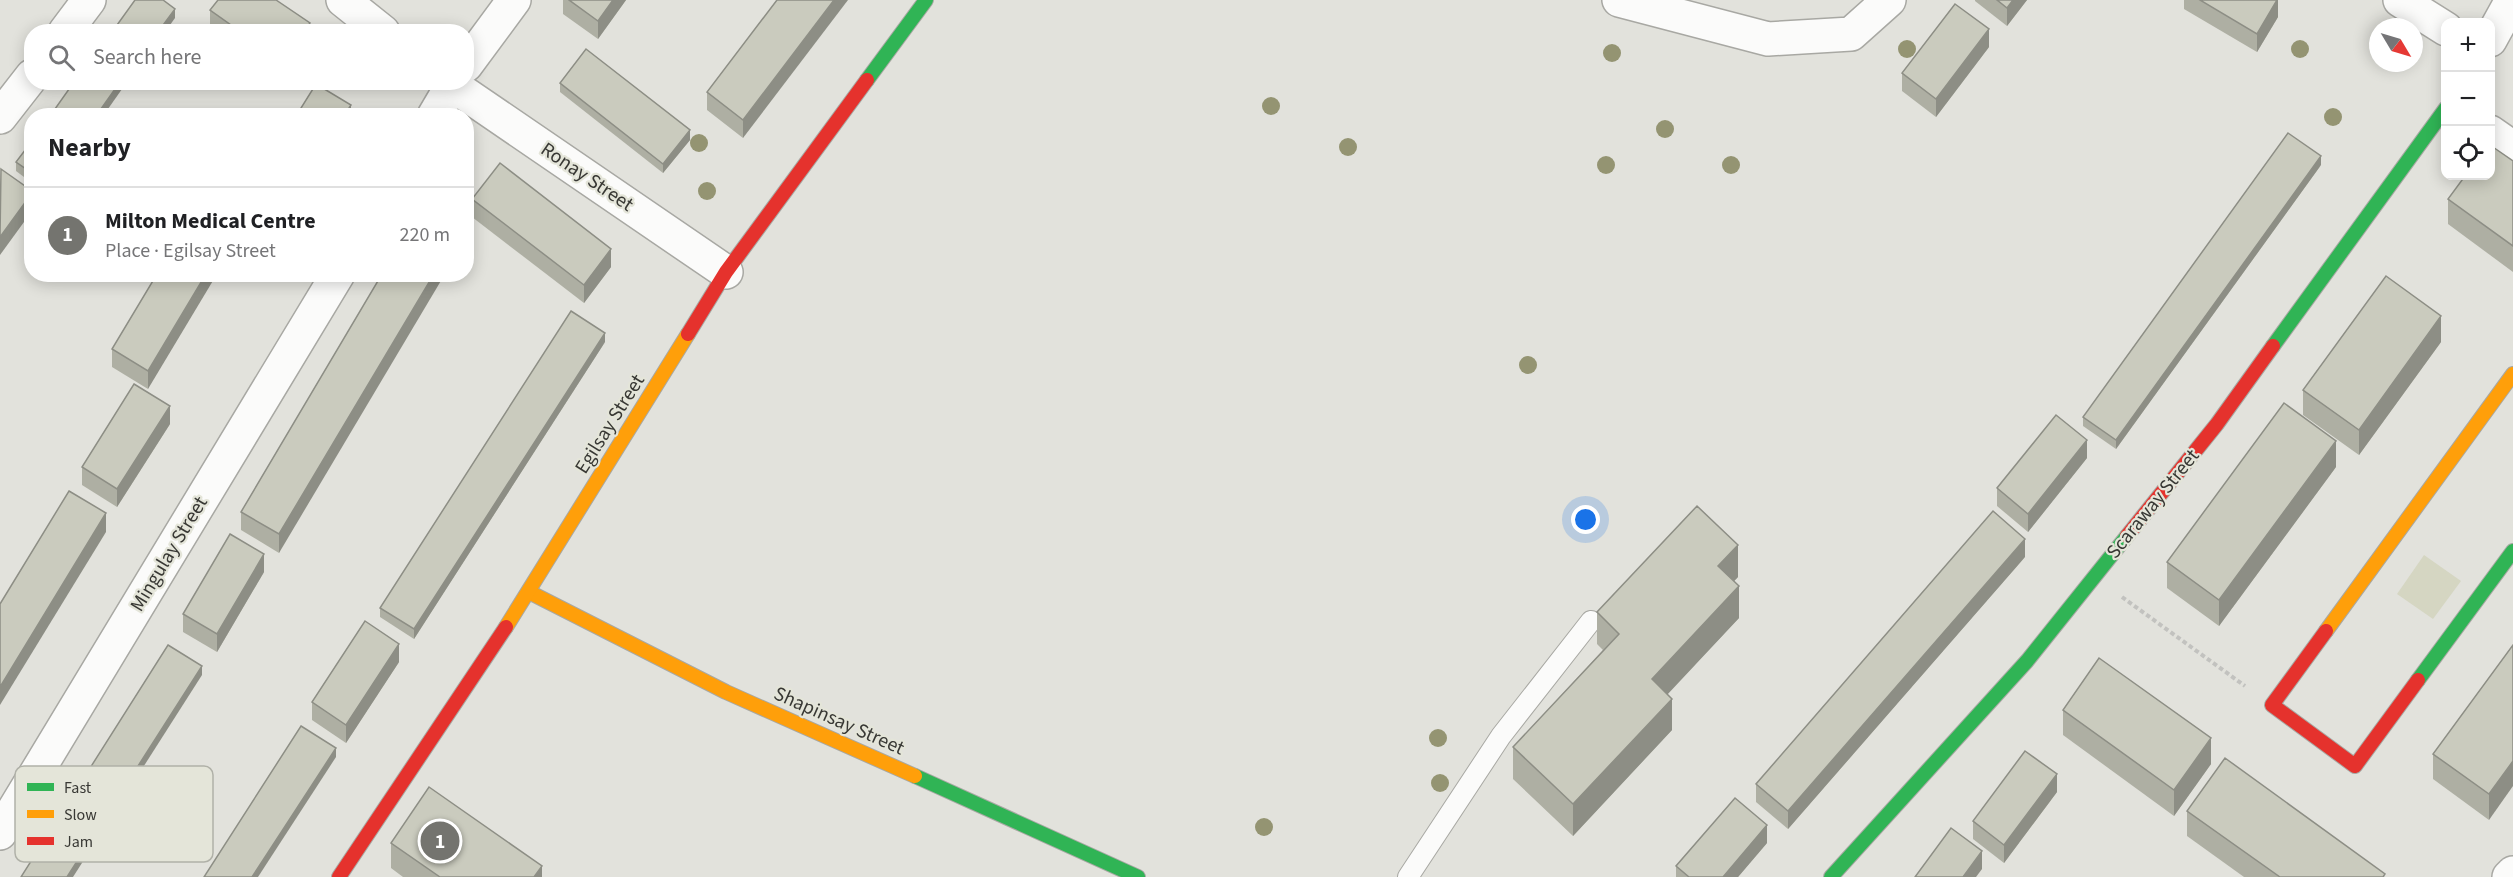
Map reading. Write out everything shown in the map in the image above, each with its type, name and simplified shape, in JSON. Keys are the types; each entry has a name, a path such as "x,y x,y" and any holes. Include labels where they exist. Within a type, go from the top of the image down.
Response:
{"street":[{"path":"71,24 89,0"},
{"path":"343,0 373,24"},
{"path":"474,54 514,0"},
{"name":"Egilsay Street","path":"339,877 529,592 726,272 926,0"},
{"path":"1619,0 1768,39 1851,34 1889,0"},
{"path":"2400,0 2441,26"},
{"path":"2495,31 2512,0"},
{"path":"0,117 24,86"},
{"path":"439,108 449,90"},
{"name":"Ronay Street","path":"470,90 726,272"},
{"name":"Scaraway Street","path":"1831,877 2027,662 2095,577 2217,424 2441,114"},
{"path":"2495,135 2513,148"},
{"name":"Mingulay Street","path":"41,766 333,282"},
{"path":"2513,374 2272,705 2355,766 2513,550"},
{"name":"Shapinsay Street","path":"529,592 726,692 1138,877"},
{"name":"Mingulay Street","path":"0,833 15,808"},
{"path":"2510,877 2513,873"}],"lane":[{"path":"1408,877 1501,736 1591,621"}],"path":[{"path":"2095,577 2272,705"}],"green space":[{"path":"2424,555 2461,581 2433,619 2397,594"}],"building":[{"path":"135,0 163,0 175,9 164,24 118,24"},
{"path":"218,0 276,0 310,23 230,24 210,10"},
{"path":"569,0 613,0 598,21"},
{"path":"777,0 834,0 743,120 707,92"},
{"path":"1997,0 2013,0 2007,8"},
{"path":"2200,0 2277,0 2257,34"},
{"path":"1955,4 1989,29 1936,99 1902,73"},
{"path":"586,49 690,130 663,164 560,83"},
{"path":"68,90 114,90 102,108 56,108"},
{"path":"312,90 326,90 351,105 349,108 301,108"},
{"path":"2288,133 2321,156 2116,440 2083,417"},
{"path":"2495,148 2513,161 2513,246 2448,199 2462,180 2495,180"},
{"path":"24,152 24,168 16,162"},
{"path":"500,163 611,249 584,285 474,201 474,196"},
{"path":"1,169 24,185 24,204 0,237"},
{"path":"2386,276 2441,316 2359,430 2303,390"},
{"path":"152,282 201,282 148,371 112,349"},
{"path":"377,282 429,282 279,534 241,512"},
{"path":"571,311 605,333 414,629 380,608"},
{"path":"134,384 170,406 117,489 82,467"},
{"path":"2284,403 2336,441 2219,600 2167,562"},
{"path":"2056,415 2087,440 2028,514 1997,488"},
{"path":"69,491 106,513 0,687 0,604"},
{"path":"1697,506 1738,545 1718,566 1739,586 1652,679 1672,699 1573,804 1513,747 1619,634 1597,612"},
{"path":"1993,511 2025,539 1788,811 1756,784"},
{"path":"230,534 264,554 217,634 183,614"},
{"path":"365,621 399,644 346,725 312,702"},
{"path":"168,645 202,666 138,766 91,766"},
{"path":"2513,645 2513,761 2489,794 2433,754"},
{"path":"2099,658 2211,738 2174,790 2063,710"},
{"path":"301,726 336,748 252,877 204,877"},
{"path":"2025,751 2057,774 2004,845 1973,821"},
{"path":"2225,758 2385,874 2383,877 2280,877 2187,811"},
{"path":"429,787 542,866 534,877 440,877 391,843"},
{"path":"1735,798 1767,825 1723,877 1689,877 1676,866"},
{"path":"1951,828 1982,851 1963,877 1915,877"},
{"path":"31,862 77,862 67,877 21,877"}],"traffic: fast":[{"path":"867,80 926,0"},
{"path":"2273,346 2441,115"},
{"path":"1831,877 2027,661 2127,536"},
{"path":"2418,680 2513,551"},
{"path":"915,776 1138,877"}],"traffic: slow":[{"path":"506,627 688,334"},
{"path":"2326,631 2513,374"},
{"path":"529,592 726,692 915,776"}],"traffic: jam":[{"path":"688,334 726,272 867,80"},
{"path":"2127,536 2217,424 2273,346"},
{"path":"339,877 506,627"},
{"path":"2326,631 2272,705 2355,766 2418,680"}],"place":[{"name":"Milton Medical Centre","path":"440,841"}]}
